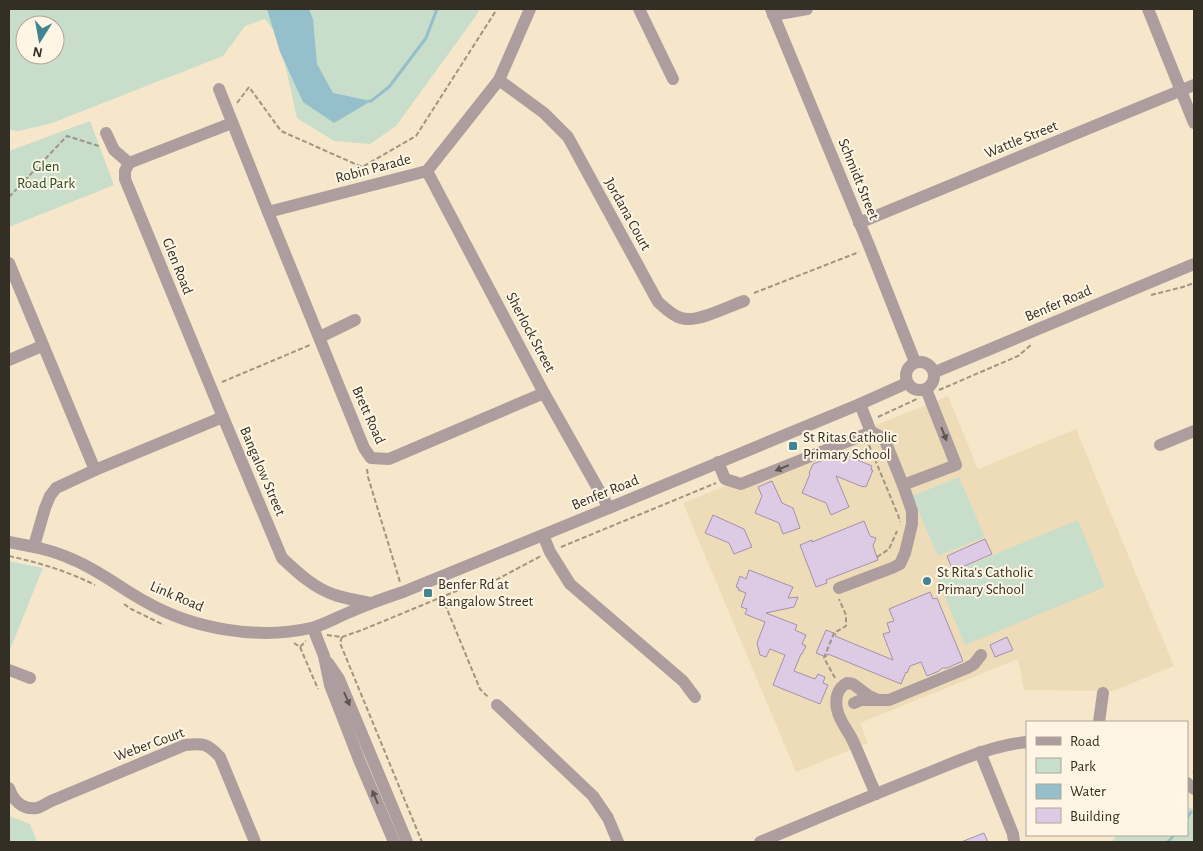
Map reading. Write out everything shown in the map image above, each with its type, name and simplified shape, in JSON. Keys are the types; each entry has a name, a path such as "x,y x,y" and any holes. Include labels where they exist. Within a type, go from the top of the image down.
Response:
{"street":[{"name":"Robin Parade","path":"268,212 427,171 499,80 530,9"},
{"path":"639,9 673,79"},
{"path":"772,12 807,9"},
{"path":"1148,9 1194,123"},
{"name":"Schmidt Street","path":"772,12 860,223 915,362"},
{"name":"Jordana Court","path":"499,80 544,113 568,137 658,302 670,313 687,319 701,317 744,301"},
{"name":"Wattle Street","path":"860,223 1194,85"},
{"path":"218,89 268,212"},
{"path":"106,133 114,150 129,163 230,119"},
{"name":"Glen Road","path":"129,163 125,171 125,179 223,417"},
{"name":"Sherlock Street","path":"427,171 544,393 608,508"},
{"name":"Brett Road","path":"268,212 364,448 371,458 389,459 544,393"},
{"path":"9,263 95,470"},
{"name":"Benfer Road","path":"934,372 1194,264"},
{"path":"320,338 355,320"},
{"path":"9,360 42,346"},
{"path":"920,361 928,364 934,372 933,383 926,389 914,389 907,383 906,372 915,362 920,361"},
{"name":"Benfer Road","path":"313,628 370,603 403,592 543,535 907,383"},
{"path":"903,485 956,465 926,389"},
{"path":"860,404 868,437"},
{"name":"Bangalow Street","path":"34,546 45,508 56,488 223,417 282,558 315,586 335,595 370,603"},
{"path":"1160,445 1194,431"},
{"path":"718,462 726,479 741,484 868,437 884,438 912,511 912,524 904,553 900,564 839,588"},
{"path":"543,535 550,552 570,584 683,680 695,697"},
{"name":"Link Road","path":"9,542 34,546 74,560 94,570 147,603 176,616 205,625 245,632 281,633 313,628"},
{"path":"313,628 324,656 339,679 403,842"},
{"path":"854,703 861,700 889,700 967,668 974,664 981,655"},
{"path":"9,670 30,678"},
{"path":"876,794 836,708 837,695 841,686 847,683 853,684 868,696 878,700"},
{"path":"850,736 848,717 857,698 858,688"},
{"path":"1099,721 1103,693"},
{"path":"498,705 593,796 608,818 618,842"},
{"path":"760,842 980,752 1026,742"},
{"name":"Weber Court","path":"9,788 17,803 26,808 37,808 185,745 198,744 211,747 220,757 256,842"},
{"path":"980,752 1014,842"}],"path":[{"path":"230,119 249,87 281,131 362,167 416,136 497,9"},
{"path":"9,198 67,136 114,150"},
{"path":"744,301 754,293 870,248"},
{"path":"210,387 312,344 320,338"},
{"path":"868,437 900,523"},
{"path":"371,458 367,468 368,477 403,592"},
{"path":"877,557 889,549 898,529"},
{"path":"839,588 836,593 846,615 846,626 834,633 824,658 841,686"},
{"path":"442,596 480,689 498,705"},
{"path":"342,637 340,643 422,842"}],"shaded area":[{"name":"St Rita's Catholic Primary School","path":"948,396 978,469 1076,429 1174,666 1113,691 1024,690 1018,659 860,723 868,743 796,772 683,503"}],"green space":[{"path":"9,9 479,9 396,126 370,144 334,141 297,118 279,37 265,19 245,26 223,56 52,123 19,131 9,130"},
{"name":"Glen Road Park","path":"90,121 114,185 9,227 9,151"},
{"path":"959,477 985,537 938,556 912,496"},
{"path":"1078,520 1105,587 965,645 937,578"},
{"path":"9,561 43,568 9,652"},
{"path":"1188,807 1194,810 1194,842 1112,842 1116,836 1188,836"},
{"path":"9,816 30,824 37,842 9,842"}],"water":[{"path":"267,9 309,9 313,19 317,64 333,93 371,101 334,123 303,102 280,52"}],"building":[{"path":"841,453 872,466 871,470 873,470 866,487 836,476 849,507 831,515 826,503 802,493 813,464"},
{"path":"772,481 782,503 793,508 800,528 783,534 779,523 755,513 762,496 758,487"},
{"path":"713,515 744,529 752,547 734,554 729,543 705,533"},
{"path":"864,521 870,536 876,538 873,546 878,560 826,580 827,583 816,587 800,545"},
{"path":"985,539 992,554 953,571 947,556"},
{"path":"749,570 793,587 788,598 798,597 794,607 766,613 797,625 795,630 806,635 802,644 806,646 794,671 815,679 818,674 825,677 823,683 828,685 820,704 773,685 785,655 770,649 766,657 760,655 757,643 765,622 745,614 747,609 741,607 746,593 738,590 739,588 736,587 740,576 746,579"},
{"path":"930,592 933,599 937,598 963,661 947,668 942,668 927,676 921,662 910,666 901,684 828,654 826,657 816,653 826,630 836,634 835,636 893,660 883,634 890,632 887,623 894,621 889,609"},
{"path":"1007,637 1013,650 995,657 990,645"},
{"path":"984,833 988,842 961,842"}],"waterway":[{"path":"369,101 389,87 426,38 437,9"},
{"path":"1188,816 1191,812"},
{"path":"1168,842 1173,836"}],"place":[{"name":"St Ritas Catholic Primary School","path":"793,446"},
{"name":"St Rita's Catholic Primary School","path":"927,581"},
{"name":"Benfer Rd at Bangalow Street","path":"428,593"}]}
